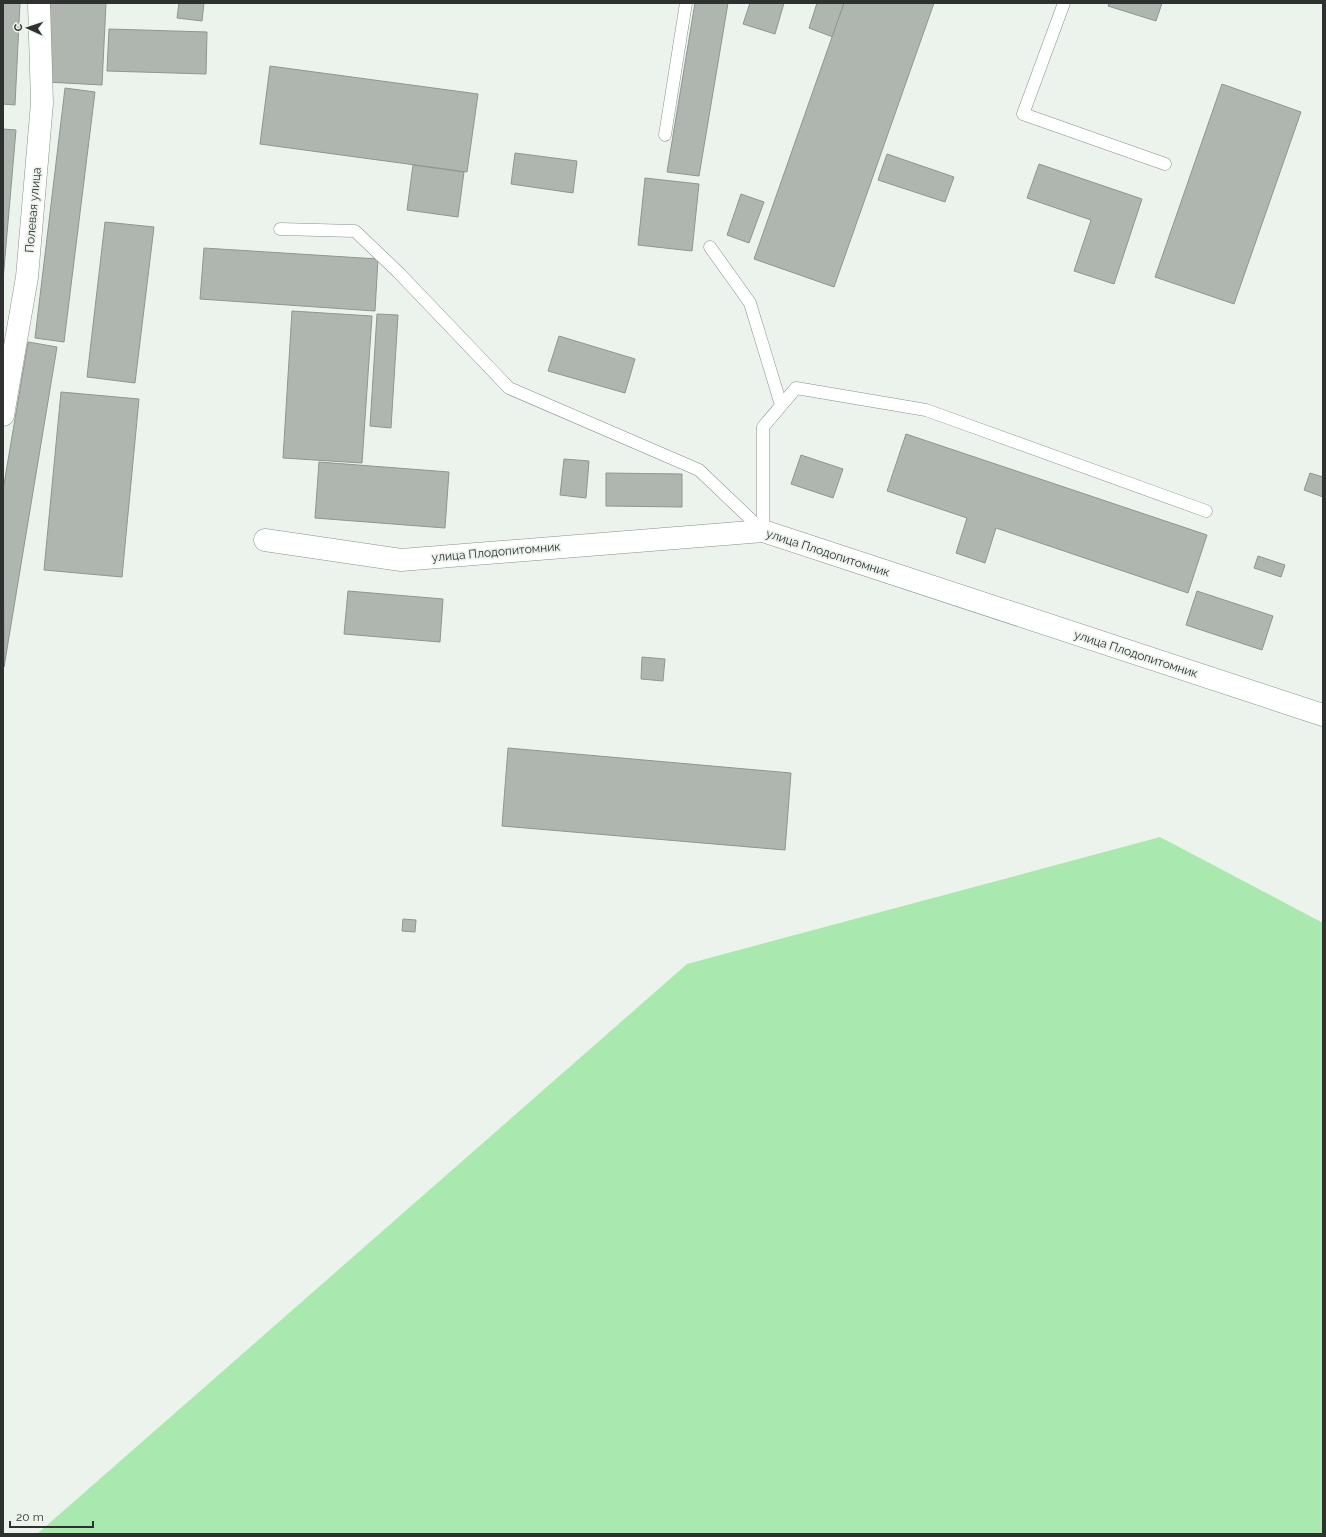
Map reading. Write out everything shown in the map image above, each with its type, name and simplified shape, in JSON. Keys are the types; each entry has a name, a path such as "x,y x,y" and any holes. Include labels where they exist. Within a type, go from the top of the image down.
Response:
{"street":[{"name":"Полевая улица","path":"3,415 27,277 42,103 39,3"},
{"name":"улица Плодопитомник","path":"265,540 401,560 763,531 1323,715"}],"lane":[{"path":"665,135 686,3"},
{"path":"1064,3 1023,114 1165,164"},
{"path":"280,229 356,231 398,272 509,388 699,470 763,531"},
{"path":"710,247 750,303 781,405"},
{"path":"763,531 763,426 796,388 926,410 1206,512"}],"green space":[{"path":"1160,837 1323,923 1323,1534 37,1534 687,964"}],"building":[{"path":"3,3 20,3 15,105 3,104"},
{"path":"50,3 106,3 102,85 46,82"},
{"path":"179,3 204,3 202,21 177,18"},
{"path":"695,3 728,3 699,176 667,172"},
{"path":"750,3 784,3 775,34 743,24"},
{"path":"817,3 844,3 833,37 809,28"},
{"path":"844,3 934,3 834,287 754,259"},
{"path":"1109,3 1162,3 1156,21 1108,6"},
{"path":"109,29 207,32 206,74 107,71"},
{"path":"270,66 478,94 467,172 260,144"},
{"path":"1222,84 1301,112 1234,304 1155,277"},
{"path":"65,88 95,92 64,342 35,338"},
{"path":"3,129 16,130 3,280"},
{"path":"515,153 577,161 573,193 511,184"},
{"path":"887,154 954,177 945,202 878,180"},
{"path":"1039,164 1142,199 1114,284 1074,271 1091,220 1027,198"},
{"path":"413,165 464,172 458,217 407,210"},
{"path":"645,178 699,184 692,251 638,245"},
{"path":"741,194 764,202 749,243 727,235"},
{"path":"105,222 154,227 135,383 87,377"},
{"path":"204,248 378,259 375,311 200,299"},
{"path":"292,311 372,316 362,463 283,458"},
{"path":"377,314 398,315 391,428 370,426"},
{"path":"559,336 635,359 625,393 548,371"},
{"path":"28,342 57,347 4,667 3,490"},
{"path":"61,392 139,399 122,577 44,570"},
{"path":"906,434 1207,535 1188,593 996,528 985,563 956,553 967,518 887,491"},
{"path":"801,455 843,469 833,498 791,484"},
{"path":"564,459 589,461 586,498 560,495"},
{"path":"319,462 449,472 445,528 315,518"},
{"path":"606,473 682,474 682,507 606,506"},
{"path":"1310,473 1323,477 1323,497 1304,490"},
{"path":"1258,556 1285,565 1281,577 1254,568"},
{"path":"348,591 443,599 440,642 344,634"},
{"path":"1197,591 1273,616 1262,650 1186,625"},
{"path":"642,657 665,659 663,681 641,679"},
{"path":"508,748 791,773 785,850 502,826"},
{"path":"403,919 416,920 415,932 402,931"}]}
